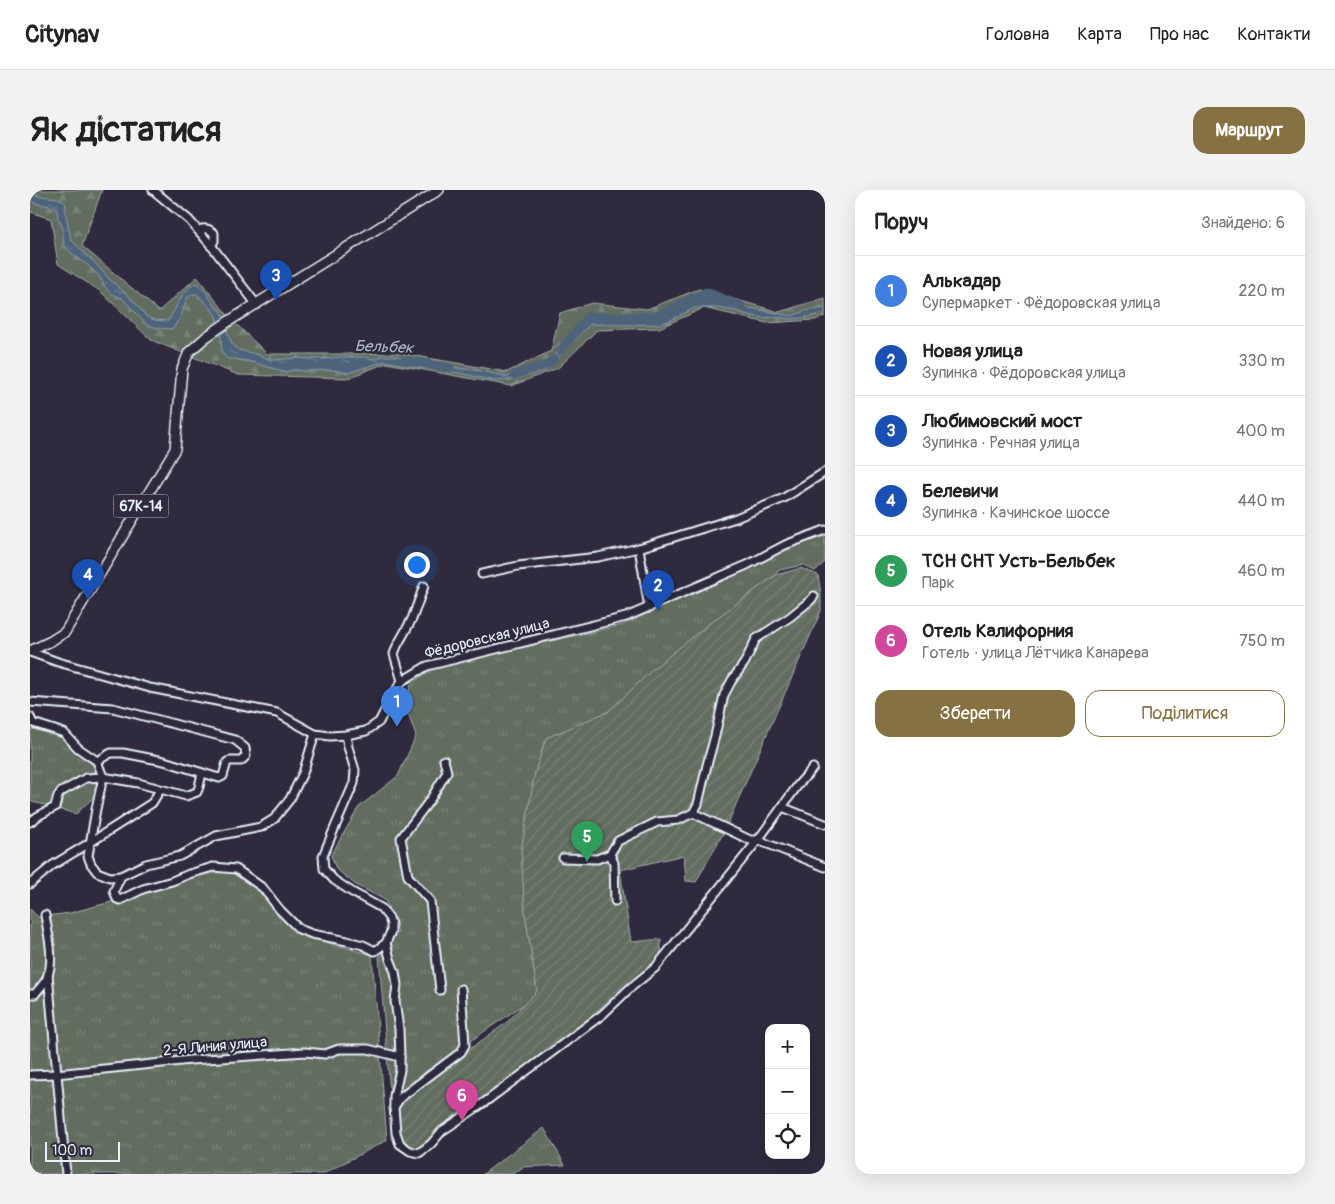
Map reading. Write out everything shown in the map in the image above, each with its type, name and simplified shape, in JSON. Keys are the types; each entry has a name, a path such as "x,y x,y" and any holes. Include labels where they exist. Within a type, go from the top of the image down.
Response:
{"main road":[{"name":"67К-14","path":"30,651 65,632 175,449 182,369 189,352 229,321 439,190"}],"street":[{"path":"153,190 189,220 257,305"},
{"path":"482,574 518,566 598,556 639,548 736,518 784,498 825,472"},
{"name":"Фёдоровская улица","path":"30,651 58,662 150,688 277,713 314,734 346,735 366,731 379,722 402,681 426,666 626,618 747,565 785,545 825,530"},
{"path":"639,548 649,608"},
{"path":"402,681 394,654 412,619 424,586"},
{"path":"563,858 597,859 610,854 618,841 657,822 678,820 693,813 698,804 724,695 732,680 745,662 756,640 790,617 814,596"},
{"path":"30,702 113,708 235,740 245,748 246,756 241,761 227,762 223,776 219,778 164,760 123,753 111,753 97,761"},
{"path":"30,717 33,723 64,733 78,748 97,761 104,776 88,856 97,872 110,877 121,876 146,864 180,856 216,836 260,827 274,819 290,799 303,773 314,734"},
{"path":"346,735 355,770 354,783 323,856 324,869 334,880 381,908 389,918 391,930 386,944 396,972 395,1001 399,1029 400,1058 400,1070 394,1096 396,1133 400,1144 410,1151 419,1153 455,1121 485,1102 603,1014 656,967 813,768"},
{"path":"440,990 430,901 408,876 401,838 430,800 448,772 444,760"},
{"path":"30,822 55,807 61,792 86,778 104,776 186,796 197,792 200,787 202,772"},
{"path":"30,884 53,865 152,803 160,790"},
{"path":"782,807 825,824"},
{"path":"693,813 750,840 758,840 825,867"},
{"path":"610,854 614,863 615,901"},
{"path":"121,876 114,891 116,899 120,900 143,889 213,867 236,869 262,888 299,929 312,934 363,945 375,951 386,944"},
{"path":"30,994 34,994 46,980 48,974 50,950 45,915"},
{"path":"48,974 66,1174"},
{"path":"394,1107 400,1098 461,1052 465,1045 461,989"},
{"name":"2-Я Линия улица","path":"30,1075 305,1052 326,1054 339,1049 368,1049 400,1058"}],"green space":[{"path":"30,190 102,190 82,246 159,311 197,277 230,318 267,354 400,353 507,372 551,351 560,313 592,303 647,309 699,289 779,312 825,298 825,316 815,320 767,323 704,308 659,328 597,330 558,368 511,386 386,363 348,378 238,375 151,340 100,291 58,264 51,219 30,212"},
{"path":"825,535 825,562 815,571 803,565 780,570 734,614 542,992 409,1083 392,1118 379,957 398,932 385,900 356,885 336,869 331,855 359,807 398,776 416,736 404,702 412,683 436,667 622,625 753,567 788,549"},
{"path":"801,568 818,575 821,611 724,832 696,882 686,881 684,855 620,870 631,942 661,939 661,958 553,1048 419,1152 401,1144 395,1108 400,1099 506,1023 537,991 525,913 521,851 535,772 546,738 609,711 653,669 711,622 776,575"},
{"path":"33,729 64,738 100,771 100,791 76,814 30,801 30,730"},
{"path":"231,871 259,890 300,935 372,955 387,1140 323,1174 30,1174 30,909 38,917 70,913 144,893 198,875"},
{"path":"544,1128 565,1165 523,1167 513,1174 483,1174"}],"water":[{"name":"Бельбек","path":"30,195 58,198 65,202 71,240 108,278 132,299 147,317 154,320 168,321 186,290 196,283 206,292 215,306 220,309 232,344 238,350 271,360 339,357 376,359 382,356 397,356 415,362 481,371 508,377 512,373 531,371 549,363 588,317 655,317 706,292 740,306 792,316 805,311 825,308 825,313 791,319 762,318 719,308 695,308 659,324 590,324 545,371 510,380 496,381 435,368 422,368 385,361 348,373 334,370 292,370 285,372 255,363 228,359 222,353 221,337 215,325 217,321 216,316 197,294 192,294 187,298 181,316 173,328 158,328 147,325 122,298 112,294 106,288 99,276 90,267 64,245 62,226 55,207 30,202"}],"waterway":[{"name":"Бельбек","path":"561,350 588,317 655,317 706,292 741,306"},
{"name":"Бельбек","path":"404,360 450,368"},
{"name":"Бельбек","path":"514,375 549,364 553,360"}],"place":[{"name":"Любимовский мост","path":"276,301"},
{"name":"Белевичи","path":"88,600"},
{"name":"Новая улица","path":"658,611"},
{"name":"Алькадар","path":"397,727"},
{"name":"ТСН СНТ Усть-Бельбек","path":"587,862"},
{"name":"Отель Калифорния","path":"462,1121"}]}
